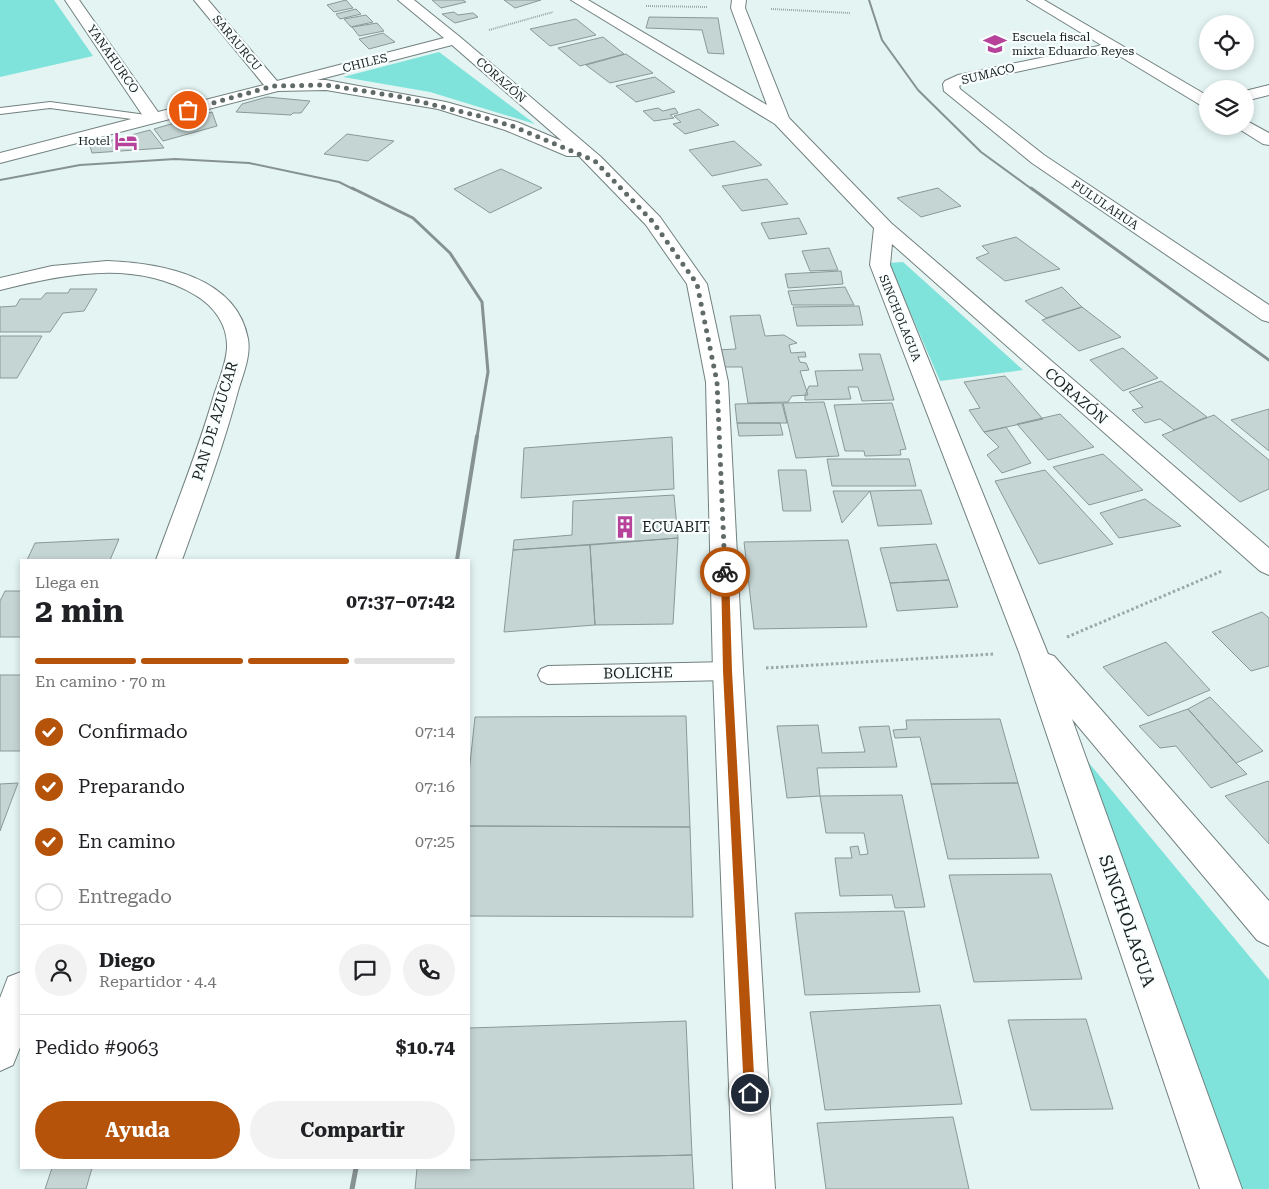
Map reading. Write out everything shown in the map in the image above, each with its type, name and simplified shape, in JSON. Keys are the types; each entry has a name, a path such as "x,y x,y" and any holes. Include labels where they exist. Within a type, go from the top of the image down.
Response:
{"street":[{"name":"YANAHURCO","path":"72,0 154,119"},
{"name":"SARAURCU","path":"201,0 273,86"},
{"name":"CORAZÓN","path":"406,0 595,161 653,222 697,284 717,382 728,671 754,1189"},
{"path":"739,0 738,8 781,120"},
{"path":"1034,0 1199,98"},
{"path":"581,2 781,120 884,227"},
{"name":"CHILES","path":"0,158 455,40"},
{"name":"SUMACO","path":"951,84 964,78 1113,47"},
{"name":"PULULAHUA","path":"951,84 952,91 1038,160 1269,315"},
{"name":"CORAZÓN","path":"273,86 326,85 440,105 512,126 595,161"},
{"path":"1254,94 1269,90"},
{"path":"1254,131 1269,140"},
{"name":"CORAZÓN","path":"884,227 1269,564"},
{"name":"SINCHOLAGUA","path":"884,227 880,265 1033,652 1221,1189"},
{"name":"PAN DE AZUCAR","path":"0,284 41,274 74,269 121,268 148,270 187,281 216,300 226,311 237,335 238,349 221,413 169,559"},
{"name":"SINCHOLAGUA","path":"1033,652 1269,928"},
{"path":"0,1052 20,993"}],"lane":[{"path":"0,111 50,105 154,119"},
{"name":"BOLICHE","path":"548,675 728,671"}],"path":[{"path":"455,40 581,2"}],"shaded area":[{"path":"0,0 54,0 93,56 0,77"},
{"path":"439,52 535,124 430,92 343,77"},
{"path":"903,262 1023,370 940,381 889,263"},
{"path":"1084,757 1269,980 1269,1189 1242,1189"}],"building":[{"path":"346,0 353,8 334,12 327,5"},
{"path":"432,0 463,0 466,2 441,8"},
{"path":"504,0 541,0 515,8"},
{"path":"356,9 361,14 340,19 336,14"},
{"path":"454,12 458,15 473,13 478,17 455,23 442,14"},
{"path":"366,15 373,22 351,27 344,19"},
{"path":"649,17 718,18 724,54 708,53 702,30 646,28"},
{"path":"576,19 596,35 550,46 530,29"},
{"path":"377,23 384,31 359,36 352,27"},
{"path":"383,33 395,42 369,49 359,39"},
{"path":"603,37 624,54 580,66 558,48"},
{"path":"626,54 653,73 610,83 586,65"},
{"path":"655,77 675,92 636,102 616,86"},
{"path":"267,97 310,101 301,113 293,113 291,115 236,112 242,104"},
{"path":"658,108 663,111 675,108 678,113 670,115 674,118 654,121 643,111"},
{"path":"699,109 719,125 685,134 673,124 681,122 674,116"},
{"path":"212,112 217,126 163,141 154,129"},
{"path":"150,130 164,148 92,153 90,146"},
{"path":"347,134 394,141 368,161 324,154"},
{"path":"734,141 762,165 712,176 689,150"},
{"path":"501,169 542,188 490,213 454,189"},
{"path":"767,179 788,204 742,211 722,186"},
{"path":"938,188 961,206 921,217 897,198"},
{"path":"799,218 807,234 769,239 761,223"},
{"path":"1016,237 1060,269 1005,281 976,258 989,253 982,246"},
{"path":"829,248 838,270 810,271 802,251"},
{"path":"841,271 843,284 788,288 785,274"},
{"path":"845,287 854,305 792,305 788,291"},
{"path":"1062,287 1082,307 1046,318 1025,301"},
{"path":"70,289 97,289 84,311 63,313 50,332 0,332 0,307 16,306 20,299 41,299 46,293 68,293"},
{"path":"859,306 863,325 797,326 793,307"},
{"path":"1082,307 1121,337 1079,351 1042,320"},
{"path":"760,315 765,336 784,335 797,343 789,345 791,353 805,352 806,357 798,357 800,362 806,363 809,370 800,371 808,395 792,396 788,402 748,403 742,367 719,367 716,350 736,349 730,316"},
{"path":"0,336 42,336 17,378 0,378"},
{"path":"1123,348 1158,378 1123,391 1090,360"},
{"path":"859,354 880,354 894,400 862,401 858,387 848,387 851,399 805,400 809,386 818,386 815,371 863,370"},
{"path":"1005,376 1043,419 984,432 969,410 980,408 964,382"},
{"path":"1161,381 1207,417 1174,430 1160,419 1145,423 1132,410 1143,407 1129,392"},
{"path":"824,402 839,456 796,458 783,403"},
{"path":"782,403 787,423 737,423 735,404"},
{"path":"892,403 906,449 900,450 901,455 865,456 864,451 845,451 834,405"},
{"path":"1269,409 1269,451 1231,420"},
{"path":"1060,414 1094,447 1048,460 1017,424"},
{"path":"1214,415 1269,460 1269,489 1240,502 1162,435"},
{"path":"737,423 780,423 783,435 739,436"},
{"path":"1006,427 1031,463 1002,473 987,455 999,447 984,432"},
{"path":"672,437 674,489 521,498 524,448"},
{"path":"1103,454 1143,490 1089,505 1053,467"},
{"path":"827,459 909,459 916,486 832,486"},
{"path":"778,470 806,470 811,511 783,511"},
{"path":"1045,470 1113,544 1039,564 995,481"},
{"path":"921,490 932,524 878,526 870,491"},
{"path":"833,491 870,491 842,523"},
{"name":"ECUABIT","path":"674,495 678,538 513,550 514,540 572,535 573,501"},
{"path":"1145,499 1181,526 1119,538 1100,513"},
{"path":"678,538 673,624 595,625 590,545"},
{"path":"119,539 110,559 27,559 35,543"},
{"path":"848,540 867,627 754,629 744,542"},
{"path":"936,544 949,580 890,583 880,548"},
{"path":"590,545 595,625 504,632 513,550"},
{"path":"949,580 958,607 897,611 890,583"},
{"path":"5,591 20,591 20,637 0,637 0,601"},
{"path":"1262,612 1269,618 1269,666 1251,671 1212,632"},
{"path":"1166,642 1210,690 1148,716 1103,667"},
{"path":"0,675 20,675 20,751 0,751"},
{"path":"1210,697 1263,751 1236,763 1188,709"},
{"path":"1188,709 1247,774 1211,788 1176,746 1160,748 1139,726"},
{"path":"686,716 690,827 470,826 470,764 475,717"},
{"path":"1000,719 1018,783 931,784 920,737 895,738 893,730 907,729 906,720"},
{"path":"818,725 822,753 865,752 859,727 889,726 897,767 817,768 820,796 787,798 777,726"},
{"path":"1269,782 1269,844 1225,796"},
{"path":"18,783 0,831 0,784"},
{"path":"1018,783 1039,858 948,859 931,784"},
{"path":"902,795 925,907 895,908 892,895 840,896 835,858 852,858 850,847 858,846 860,855 868,854 864,833 826,833 820,796"},
{"path":"470,826 690,827 693,917 470,916"},
{"path":"1051,874 1082,979 974,982 949,875"},
{"path":"904,911 920,992 805,995 795,913"},
{"path":"940,1005 962,1104 825,1110 810,1012"},
{"path":"1086,1019 1113,1109 1031,1110 1008,1020"},
{"path":"686,1021 692,1155 470,1160 470,1028"},
{"path":"953,1117 969,1189 826,1189 817,1123"},
{"path":"692,1155 694,1189 415,1189 417,1169 470,1169 470,1160"},
{"path":"52,1169 92,1169 86,1189 45,1189"}],"railway":[{"path":"869,0 882,40 918,90 981,152 1033,190"},
{"path":"0,180 80,165 175,159 249,163 339,182 355,190"},
{"path":"352,188 413,218 450,253 482,302 488,372 477,437"},
{"path":"1031,188 1269,360"},
{"path":"457,559 477,436"},
{"path":"352,1189 356,1169"}],"way so far":[{"path":"188,110 273,86 326,85 401,97 479,116 512,126 595,161 653,222 697,284 717,382 725,572"}],"place":[{"name":"Escuela fiscal mixta Eduardo Reyes","path":"995,44"},
{"name":"Hotel","path":"126,141"},
{"name":"ECUABIT","path":"625,527"}],"route":[{"path":"725,572 728,671 750,1093"}]}
